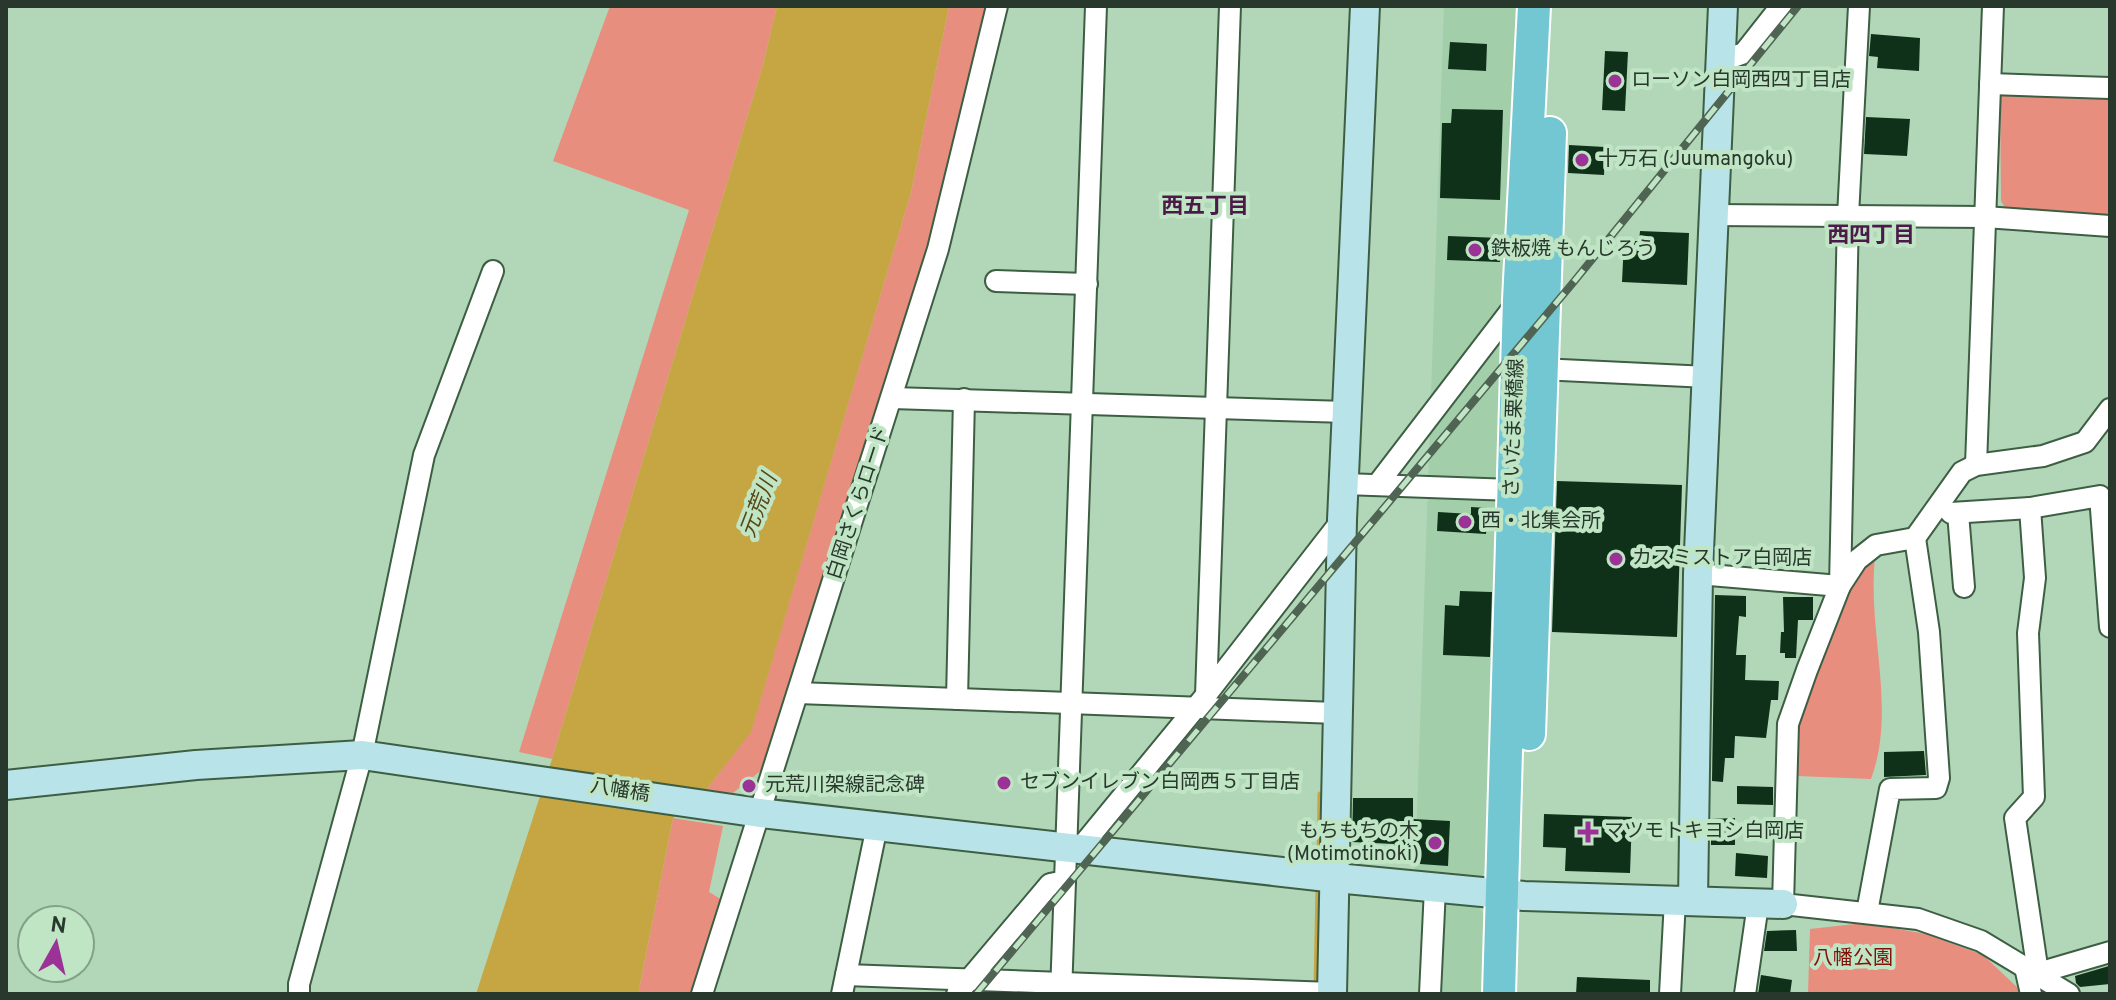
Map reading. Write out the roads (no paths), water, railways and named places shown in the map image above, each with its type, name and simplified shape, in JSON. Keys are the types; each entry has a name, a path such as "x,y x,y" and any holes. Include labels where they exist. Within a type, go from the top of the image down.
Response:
{"main road":[{"name":"さいたま栗橋線","path":"1521,994 1514,895 1513,490 1534,6"},
{"name":"さいたま栗橋線","path":"1499,994 1514,895 1555,6"}],"street":[{"name":"白岡さくらロード","path":"702,994 938,249 997,6"},
{"path":"1061,988 1065,881 1076,848 1072,704 1096,6"},
{"path":"1200,702 1218,408 1230,6"},
{"path":"877,826 844,984 1332,994 1342,520 1365,6"},
{"path":"1670,994 1684,900 1723,6"},
{"path":"1722,61 1744,53 1781,6"},
{"path":"1840,586 1848,216 1859,6"},
{"path":"1976,465 1993,6"},
{"path":"1990,84 2110,88"},
{"path":"1713,215 1985,217 2110,226"},
{"path":"299,994 299,984 362,755 424,455 493,271"},
{"path":"996,281 1087,284"},
{"path":"1377,485 1519,300"},
{"path":"1540,369 1708,377"},
{"path":"892,398 1347,412"},
{"path":"957,699 964,399"},
{"path":"1867,912 1890,789 1936,788 1939,778 1929,632 1915,538 1962,472 1976,465 2043,456 2085,442 2110,409"},
{"path":"1344,484 1513,490"},
{"path":"1964,587 1955,513 2030,508 2100,496 2110,627"},
{"path":"2030,508 2035,578 2028,633 2034,797 2015,818 2032,970 2031,994"},
{"path":"1076,848 1086,841 1200,702 1342,520"},
{"path":"1745,994 1771,904 1788,724 1840,586 1857,560 1876,545 1915,538"},
{"path":"1698,574 1840,586"},
{"path":"798,693 1072,704 1200,702 1336,713"},
{"name":"八幡橋","path":"6,785 196,765 362,755 523,776 760,813 1336,878 1514,895 1771,904"},
{"path":"963,987 1050,884 1065,881"},
{"path":"1430,994 1435,888"},
{"path":"1771,904 1918,919 1981,941 2069,994"},
{"path":"2032,970 2110,952"}],"water":[{"name":"元荒川","path":"777,6 949,6 911,192 751,732 706,790 673,818 638,994 476,994 552,759 763,65"}],"waterway":[{"path":"1319,869 1320,794"},
{"path":"1316,989 1318,887"}],"railway":[{"path":"976,994 1572,284 1798,6"}],"place":[{"name":"ローソン白岡西四丁目店","path":"1615,81"},
{"name":"十万石 (Juumangoku)","path":"1582,160"},
{"name":"鉄板焼 もんじろう","path":"1475,250"},
{"name":"西・北集会所","path":"1465,522"},
{"name":"カスミストア白岡店","path":"1616,559"},
{"name":"セブンイレブン白岡西５丁目店","path":"1004,783"},
{"name":"元荒川架線記念碑","path":"749,786"},
{"name":"マツモトキヨシ白岡店","path":"1588,832"},
{"name":"もちもちの木 (Motimotinoki)","path":"1435,843"}],"district":[{"name":"西五丁目","path":"1205,207"},
{"name":"西四丁目","path":"1871,236"}],"park label":[{"name":"八幡公園","path":"1853,959"}]}
